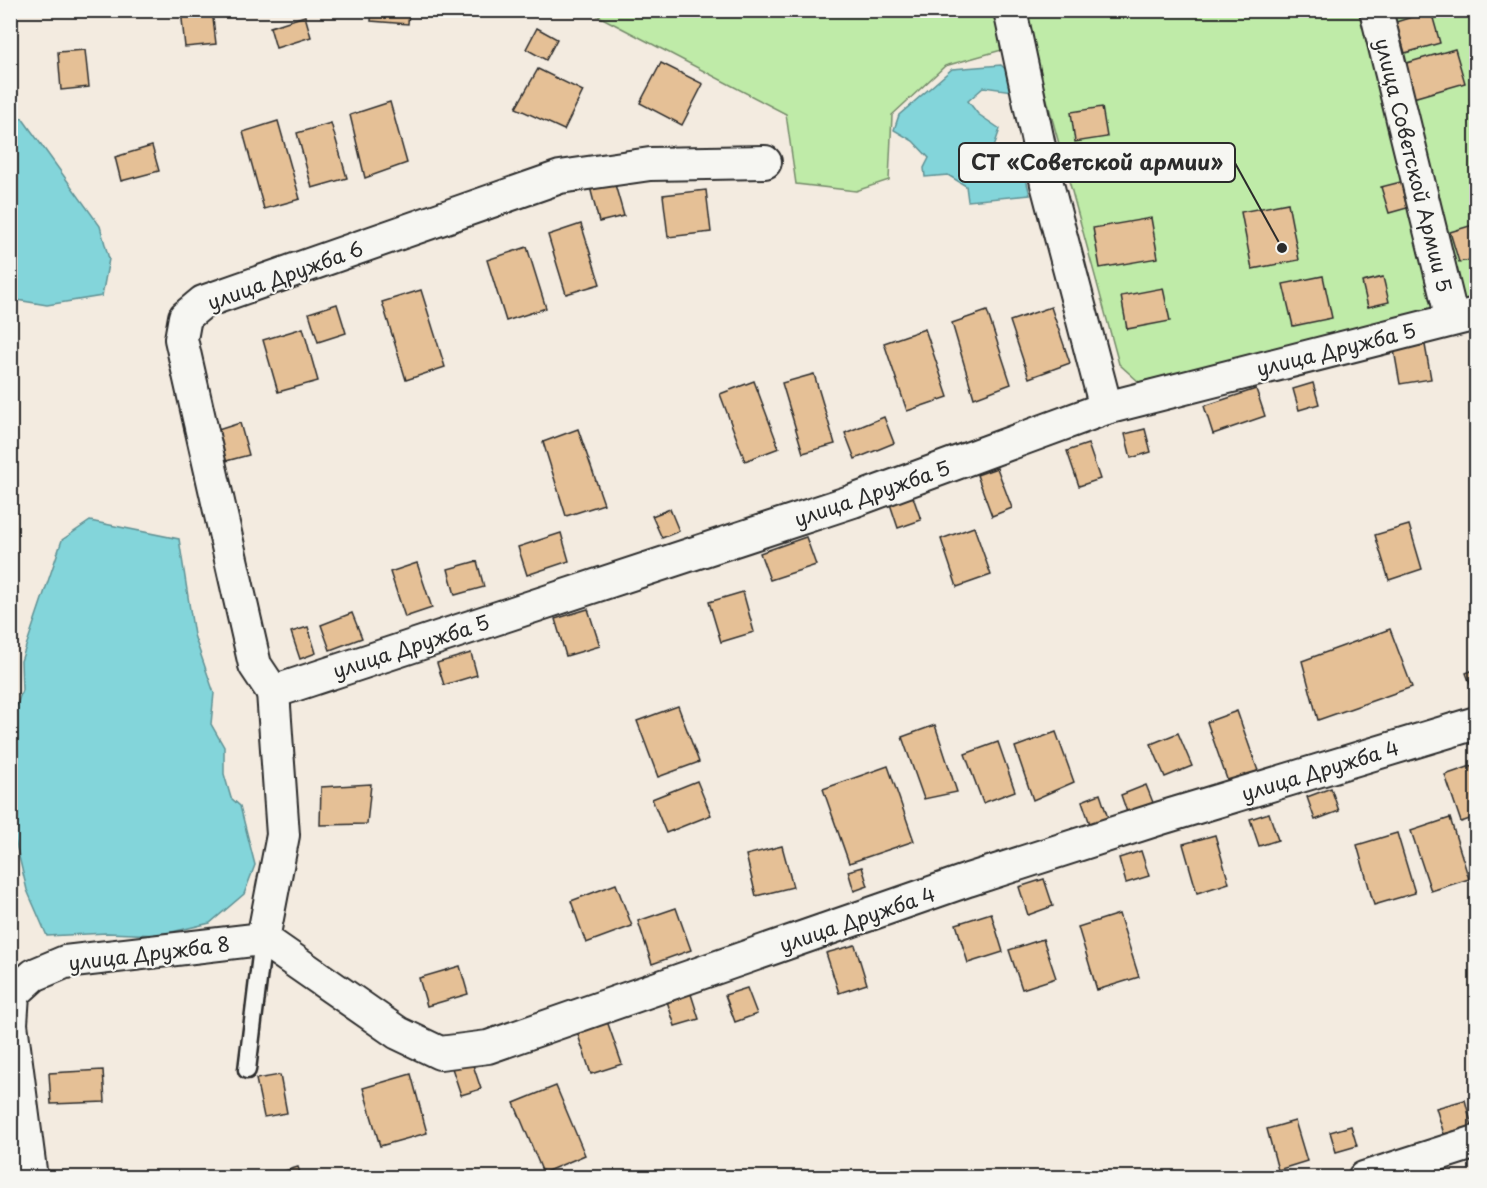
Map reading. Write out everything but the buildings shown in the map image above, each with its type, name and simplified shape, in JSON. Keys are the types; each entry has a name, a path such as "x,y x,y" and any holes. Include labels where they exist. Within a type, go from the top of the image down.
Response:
{"street":[{"path":"1010,10 1047,184 1106,408"},
{"name":"улица Советской Армии 5","path":"1376,10 1464,316"},
{"name":"улица Дружба 6","path":"273,692 255,664 181,339 185,316 203,302 560,177 650,164 765,162"},
{"name":"улица Дружба 5","path":"273,692 853,501 1106,408 1464,316"},
{"path":"263,939 283,836 273,692"},
{"name":"улица Дружба 4","path":"263,939 398,1033 440,1053 488,1047 968,880 1161,818 1476,723"},
{"name":"улица Дружба 8","path":"30,1178 11,1024 13,994 34,975 65,962 263,939"},
{"path":"1364,1178 1476,1142"},
{"path":"10,1175 30,1178"}],"lane":[{"path":"248,1070 263,939"}],"green space":[{"path":"589,11 1476,11 1476,304 1139,382 1119,364 1034,52 1005,49 945,66 892,115 889,180 856,191 796,184 786,114"}],"water":[{"path":"1001,65 1012,75 1012,91 984,87 968,101 978,114 1000,129 990,158 1025,175 1030,195 968,201 966,186 948,175 925,177 924,168 929,158 913,141 894,130 899,115 952,69"},
{"path":"22,118 100,226 109,259 102,296 47,305 11,299 11,123"},
{"path":"90,521 179,539 194,635 214,693 211,724 224,747 224,774 231,798 240,806 255,865 244,894 210,923 159,935 107,933 47,936 27,890 14,836 11,833 11,740 17,733 15,711 22,690 21,661 62,540"}],"place":[{"name":"СТ «Советской армии»","path":"1282,248"}]}
